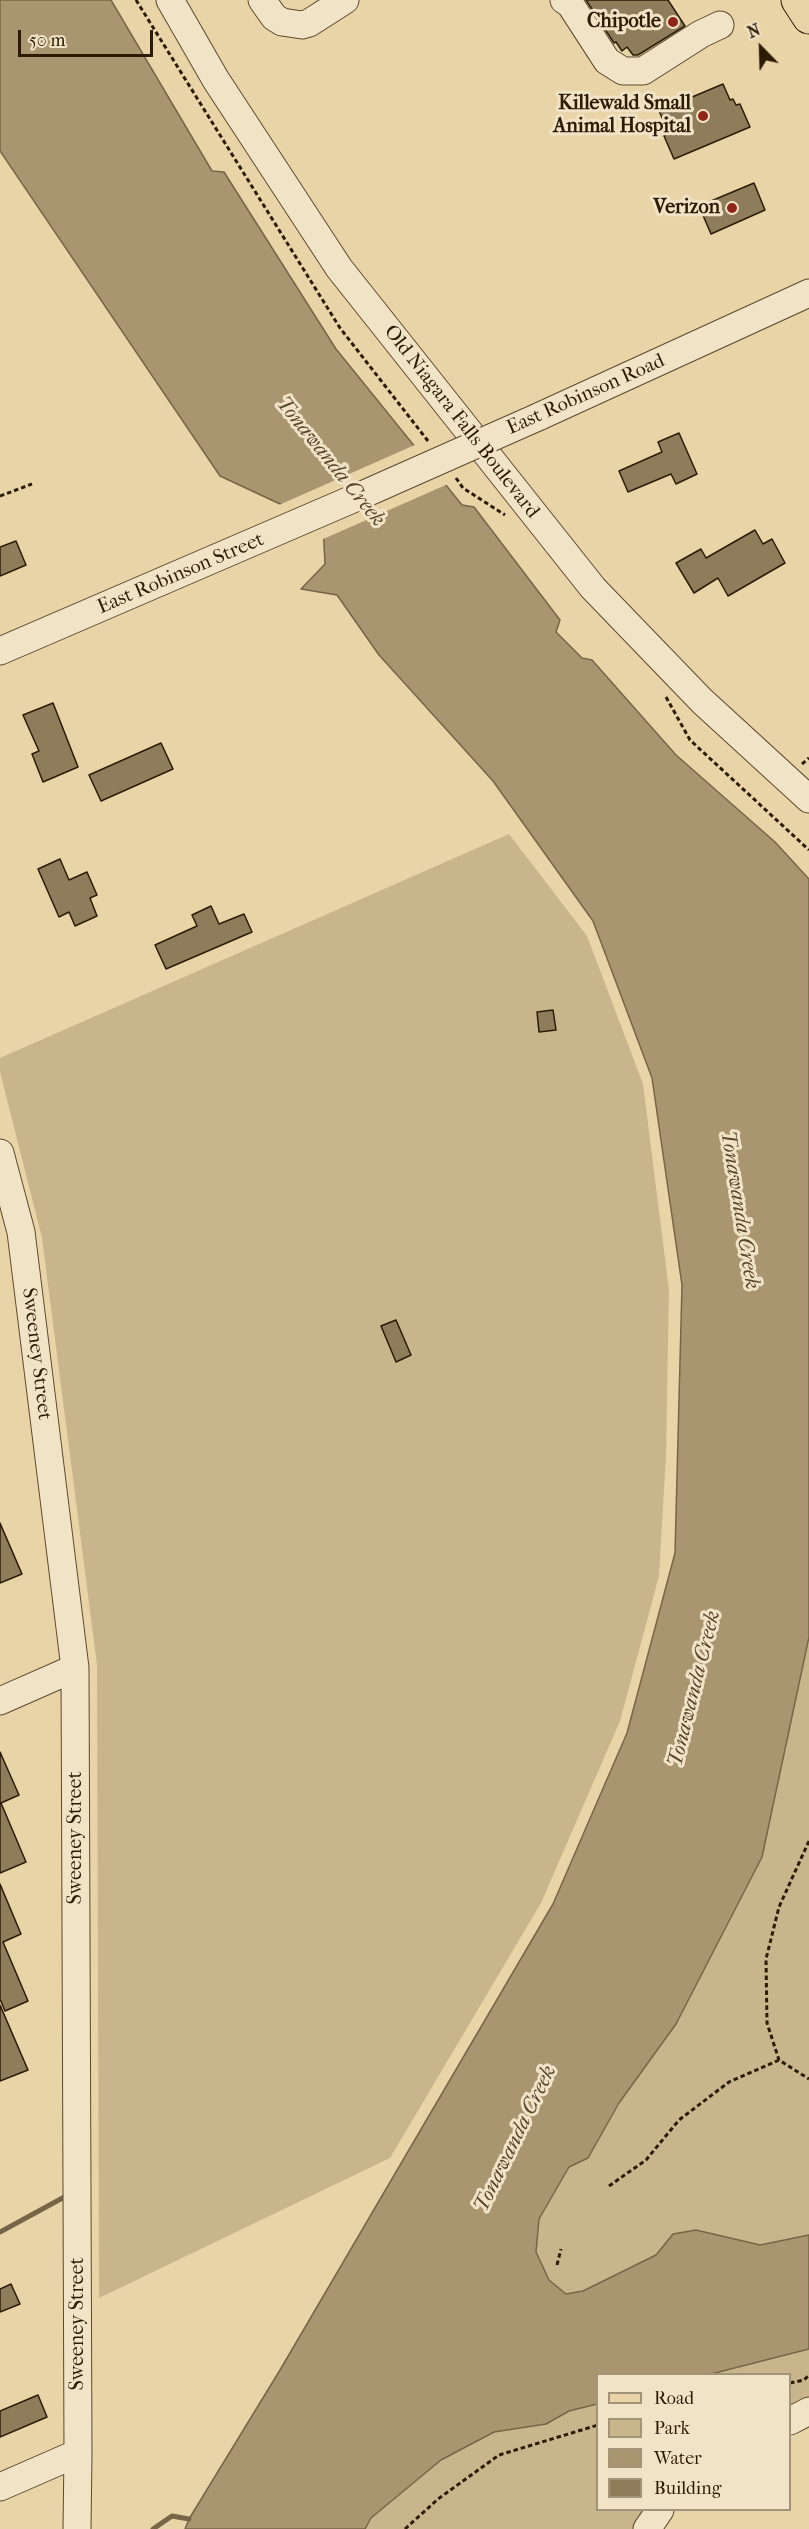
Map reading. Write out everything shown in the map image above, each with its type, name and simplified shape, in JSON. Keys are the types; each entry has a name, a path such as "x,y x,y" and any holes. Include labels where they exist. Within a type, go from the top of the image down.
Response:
{"main road":[{"path":"798,0 809,17"}],"street":[{"name":"Old Niagara Falls Boulevard","path":"170,0 216,80 339,268 592,588 702,702 809,799"},
{"path":"262,0 274,17 282,22 302,25 345,0"},
{"path":"564,0 570,4 607,61 623,71 643,71 701,34 720,25"},
{"name":"East Robinson Road","path":"362,495 809,293"},
{"name":"East Robinson Street","path":"0,651 228,555 362,495"},
{"name":"Sweeney Street","path":"0,1153 21,1232 75,1668 77,2529"},
{"path":"0,1701 75,1668"},
{"path":"791,2420 809,2411"},
{"path":"0,2487 78,2452"},
{"path":"647,2529 659,2511"}],"path":[{"path":"0,496 32,484"},
{"path":"809,1841 779,1907 766,1959 767,2023 778,2061 809,2079"},
{"path":"609,2186 646,2160 678,2120 729,2082 778,2061"},
{"path":"557,2265 561,2249"},
{"path":"791,2383 804,2380 809,2375"},
{"path":"804,2380 809,2389"},
{"path":"405,2529 438,2499 499,2455 596,2425"}],"green space":[{"path":"509,834 587,936 643,1084 669,1290 666,1454 659,1576 620,1721 541,1903 390,2158 99,2298 97,1665 42,1238 0,1072 0,1058"},
{"path":"809,1637 809,2235 760,2245 696,2230 673,2234 656,2255 583,2291 566,2294 549,2280 536,2252 539,2219 569,2167 588,2158 762,1857"},
{"path":"809,2349 809,2413 791,2422 791,2373 715,2373"},
{"path":"596,2404 596,2511 659,2511 647,2529 365,2529 371,2518 441,2460 494,2432 546,2424 569,2411"}],"water":[{"name":"Tonawanda Creek","path":"0,0 111,0 212,171 224,172 336,349 462,505 474,507 560,620 556,632 582,658 592,660 676,755 775,842 809,879 809,1637 762,1857 676,2024 619,2103 588,2158 569,2167 539,2219 536,2252 549,2280 566,2294 583,2291 656,2255 673,2234 696,2230 760,2245 809,2235 809,2349 715,2373 596,2373 596,2404 569,2411 546,2424 494,2432 441,2460 371,2518 365,2529 185,2529 553,1904 627,1733 675,1553 682,1285 652,1078 593,921 493,781 379,655 337,595 301,589 325,564 323,524 220,476 0,151"}],"pier":[{"path":"417,444 448,484 321,540 321,525 279,505"}],"building":[{"path":"586,0 668,0 685,26 638,55 633,55 627,47 622,51 616,42 614,43"},
{"name":"Killewald Small Animal Hospital","path":"723,84 730,100 733,99 736,105 740,104 750,127 674,159 664,136 666,135 661,123 664,122 659,111"},
{"name":"Verizon","path":"754,183 765,210 711,234 699,206"},
{"path":"679,433 697,474 676,484 671,474 628,492 619,471 662,452 658,442"},
{"path":"755,530 763,544 772,539 785,563 728,596 718,578 694,593 676,563 701,549 706,558"},
{"path":"16,541 26,565 0,576 0,547"},
{"path":"53,703 78,767 43,782 32,754 39,751 23,715"},
{"path":"161,743 173,769 101,801 89,775"},
{"path":"60,859 69,880 87,872 97,895 90,898 97,916 75,926 69,912 59,917 38,869"},
{"path":"211,906 219,924 244,914 252,932 166,969 155,945 197,926 192,915"},
{"path":"553,1010 556,1030 539,1032 537,1012"},
{"path":"396,1320 411,1355 396,1362 381,1326"},
{"path":"0,1523 22,1574 0,1583"},
{"path":"0,1752 19,1795 1,1803 26,1862 0,1873"},
{"path":"0,1884 21,1934 3,1942 28,2001 5,2011 0,1999"},
{"path":"0,2005 28,2070 0,2081"},
{"path":"11,2284 20,2304 0,2312 0,2289"},
{"path":"38,2395 47,2417 0,2437 0,2411"}],"waterway":[{"path":"0,2232 68,2195"},
{"path":"153,2529 172,2516 189,2519"}],"place":[{"name":"Chipotle","path":"673,22"},
{"name":"Killewald Small Animal Hospital","path":"703,116"},
{"name":"Verizon","path":"732,208"}]}
